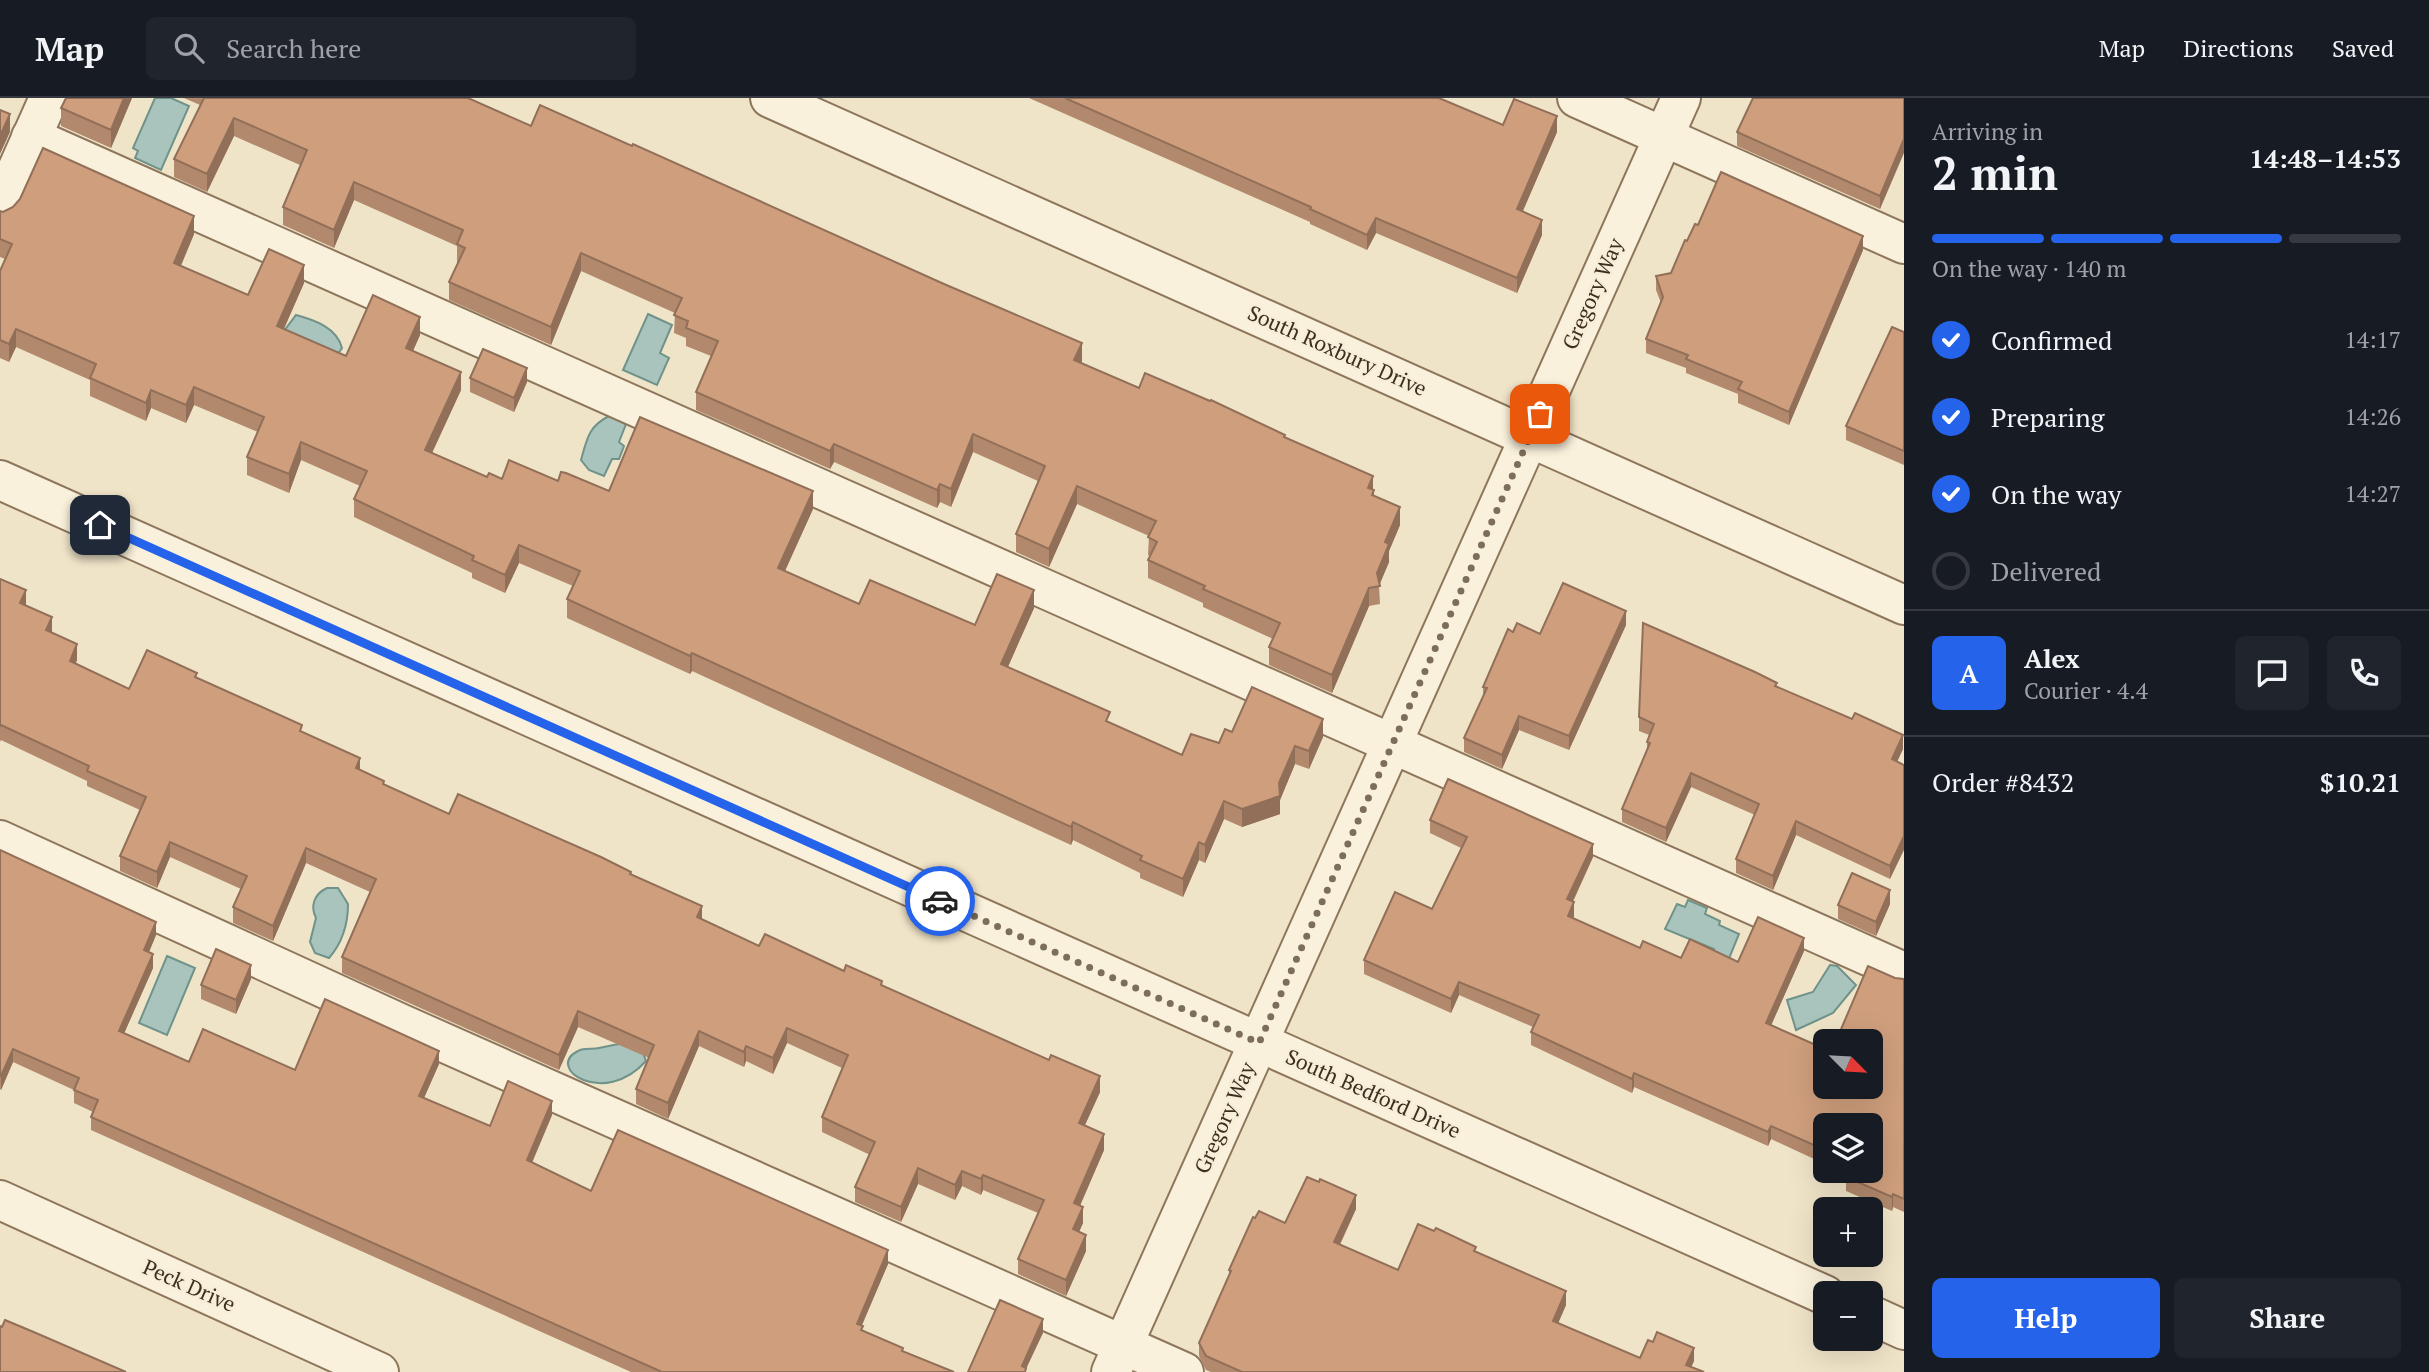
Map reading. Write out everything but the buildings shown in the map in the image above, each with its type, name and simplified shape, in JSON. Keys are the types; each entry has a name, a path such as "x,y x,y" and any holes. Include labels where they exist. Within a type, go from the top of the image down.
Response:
{"street":[{"path":"0,208 49,98"},
{"name":"South Roxbury Drive","path":"770,98 1904,605"},
{"path":"1577,98 1904,244"},
{"name":"Gregory Way","path":"1118,1358 1681,98"},
{"path":"32,138 1904,972"},
{"name":"South Bedford Drive","path":"0,480 1813,1290"},
{"path":"0,840 1118,1358 1184,1372"},
{"name":"Peck Drive","path":"0,1200 379,1372"},
{"path":"1883,1320 1904,1330"}],"water":[{"path":"155,98 171,98 189,106 161,170 135,158 138,151 133,148"},
{"path":"648,314 672,325 660,353 669,358 657,385 623,370"},
{"path":"296,315 318,322 335,335 342,348 333,361 284,331"},
{"path":"609,416 626,424 619,442 624,446 619,459 612,459 604,476 589,470 581,460 590,434 597,424"},
{"path":"327,888 338,888 348,904 343,933 329,958 315,953 310,942 316,918 314,901"},
{"path":"1688,900 1707,908 1705,914 1720,921 1719,925 1739,934 1728,961 1712,954 1714,949 1665,929 1677,904 1685,907"},
{"path":"167,956 195,968 167,1035 139,1023"},
{"path":"1830,965 1837,966 1856,985 1833,1013 1796,1030 1787,1000 1813,992"},
{"path":"626,1043 643,1053 646,1061 630,1075 613,1082 583,1080 568,1066 569,1058 578,1051"}],"way so far":[{"path":"940,901 1259,1043 1540,414"}],"route":[{"path":"100,525 940,901"}]}
